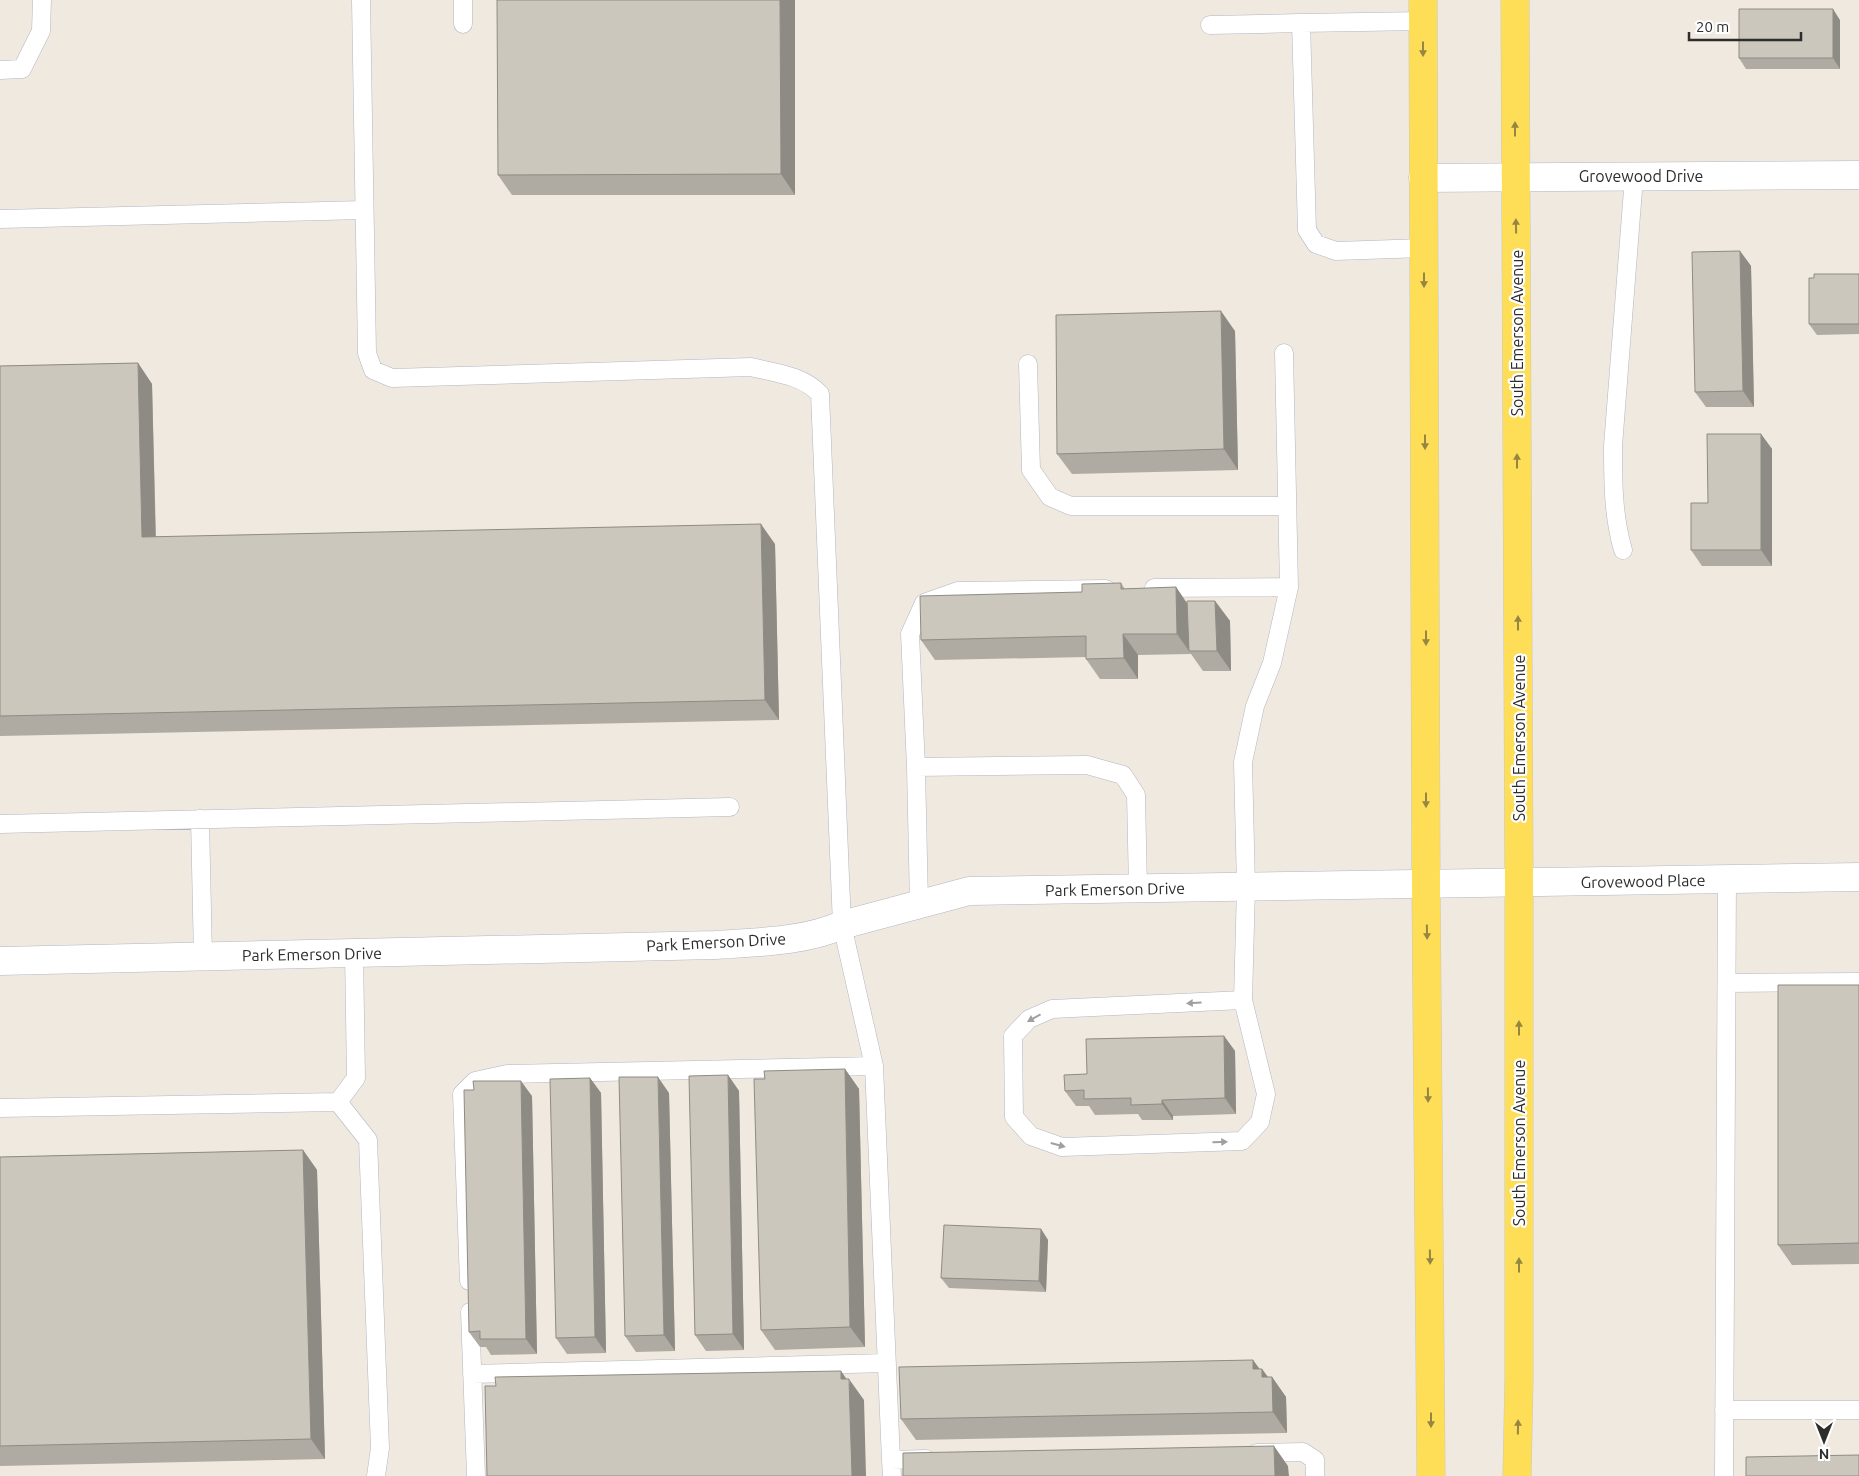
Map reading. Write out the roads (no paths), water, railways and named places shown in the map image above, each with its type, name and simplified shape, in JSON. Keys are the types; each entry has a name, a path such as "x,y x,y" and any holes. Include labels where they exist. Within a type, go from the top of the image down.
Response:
{"main road":[{"name":"South Emerson Avenue","path":"1515,0 1519,882 1519,1379 1516,1476"},
{"path":"1423,10 1426,884 1431,1476"}],"street":[{"name":"Grovewood Drive","path":"1424,178 1859,175"},
{"name":"Grovewood Place","path":"1426,884 1859,877"},
{"name":"Park Emerson Drive","path":"0,961 715,945 787,940 969,891 1426,884"}],"lane":[{"path":"0,70 22,69 41,31 42,0"},
{"path":"360,0 367,354 373,370 392,378 751,367 800,379 820,394 842,924 874,1066 892,1468 940,1459"},
{"path":"463,0 463,24"},
{"path":"1210,25 1301,24 1423,10"},
{"path":"1301,24 1307,230 1316,244 1336,251 1424,248"},
{"path":"1623,550 1617,528 1614,446 1634,176"},
{"path":"0,218 364,210"},
{"path":"1243,1000 1052,1009 1029,1019 1014,1036 1014,1117 1031,1136 1062,1147 1242,1141 1260,1122 1266,1094 1243,1000 1246,887 1243,762 1255,706 1272,663 1289,587 1284,354"},
{"path":"1028,364 1031,470 1050,496 1071,506 1287,506"},
{"path":"919,904 916,767 910,634 924,603 958,591 1289,587"},
{"path":"916,767 1087,765 1123,775 1136,795 1138,888"},
{"path":"0,824 730,807"},
{"path":"200,819 203,956"},
{"path":"1724,1476 1727,879"},
{"path":"338,1102 356,1078 354,953"},
{"path":"1727,984 1859,982"},
{"path":"476,1476 462,1094 474,1081 508,1074 874,1066"},
{"path":"0,1108 338,1102"},
{"path":"338,1102 368,1140 380,1448 376,1476"},
{"path":"472,1374 887,1363"},
{"path":"1724,1410 1859,1410"},
{"path":"1244,1453 1303,1452 1315,1460 1316,1476"}]}
